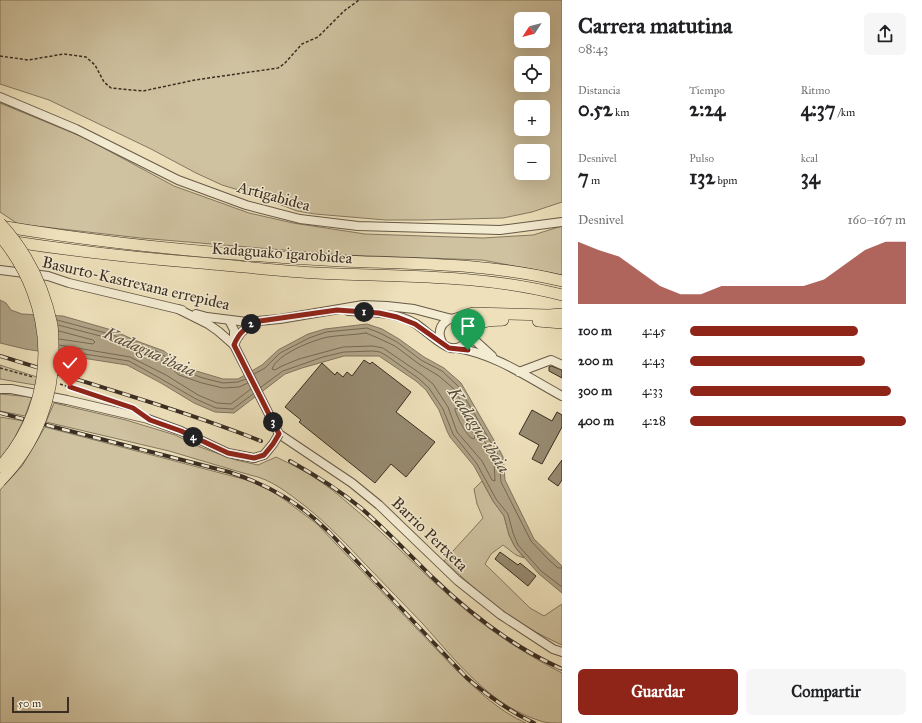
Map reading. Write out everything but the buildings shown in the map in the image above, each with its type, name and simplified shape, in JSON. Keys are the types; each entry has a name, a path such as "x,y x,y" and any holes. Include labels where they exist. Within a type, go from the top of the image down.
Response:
{"highway":[{"name":"Kadaguako igarobidea","path":"0,224 94,239 237,254 339,261 471,266 523,273 562,281"},
{"path":"0,224 14,239 32,268 45,297 52,326 54,361 52,379 46,405 37,431 21,456 0,481"},
{"path":"0,236 18,260 36,298 41,318 44,360 41,388 33,416 20,440 0,467"},
{"name":"Kadaguako igarobidea","path":"0,240 150,260 300,272 423,277 507,284 534,288 562,295"},
{"path":"454,319 473,313 542,315 562,314"},
{"path":"469,334 474,325 491,321 536,320 562,323"}],"street":[{"name":"Artigabidea","path":"0,97 76,129 178,180 246,205 300,219 358,226 500,230 562,222"},
{"name":"Basurto-Kastrexana errepidea","path":"0,270 48,276 207,317 247,322 337,310 363,304 414,309 454,319"},
{"path":"0,389 11,389 67,400 148,419 181,431 228,453 254,458 264,455 279,434 234,345 228,338 208,324 178,309"},
{"name":"Basurto-Kastrexana errepidea","path":"337,310 379,313 397,317 415,324 442,342"},
{"path":"504,364 488,353 469,334 467,326 464,323 454,319 444,322 439,329 442,342 449,348 468,350 486,356 504,364 562,396"},
{"path":"228,338 226,329 229,320"},
{"path":"229,320 234,330 234,345"},
{"path":"234,345 241,332 249,325 260,321"},
{"path":"457,348 466,342 469,334"},
{"path":"519,372 551,360 562,365"},
{"name":"Barrio Pertxeta","path":"279,434 352,483 379,505 456,580 501,615 553,649 562,652"}],"path":[{"path":"0,56 28,60 64,54 86,57 95,65 104,82 111,88 143,91 196,80 278,68 284,64 302,44 318,37 344,11 359,0"},
{"path":"0,368 34,377"},
{"path":"56,383 119,404"}],"shaded area":[{"path":"0,0 562,0 562,202 532,212 503,218 386,220 297,211 258,196 222,185 49,100 0,84"},
{"path":"0,103 85,138 174,186 249,213 293,223 365,234 483,238 533,235 562,226 562,275 482,260 343,255 140,238 18,224 0,212"},
{"path":"0,365 37,377 35,385 0,379"},
{"path":"0,394 32,397 25,416 0,411"},
{"path":"54,403 126,420 175,435 200,447 236,460 258,465 276,457 310,475 353,507 454,601 479,621 537,660 562,673 562,723 544,722 525,715 492,695 449,654 423,624 330,528 305,506 279,487 258,477 169,451 46,422"},
{"path":"0,417 23,421 13,441 0,460"},
{"path":"45,427 247,480 268,489 317,524 473,686 498,707 526,723 0,723 0,490 22,466"},
{"path":"482,481 493,501 504,516 509,535 515,547 524,558 516,555 503,545 491,554 485,564 530,608 544,616 562,604 562,645 534,631 510,616 487,599 444,561 483,518 477,504 474,489"}],"water":[{"name":"Kadagua ibaia","path":"0,300 6,303 11,310 22,314 63,316 115,331 164,351 183,367 223,379 238,379 262,365 278,350 308,334 325,329 367,324 382,329 424,357 444,368 461,383 503,457 505,480 534,539 562,566 562,593 539,574 515,547 509,535 504,516 493,501 474,466 450,437 439,410 426,390 416,381 379,356 344,356 302,368 285,374 234,413 215,412 194,403 127,365 25,349 0,343"}],"railway":[{"path":"0,356 164,407 261,441"},
{"path":"0,413 229,472 271,489 295,504 319,522 467,678 499,703 534,723"},
{"path":"290,461 327,483 361,508 431,576 476,616 509,640 562,669"}],"route":[{"path":"70,387 133,408 150,420 181,431 228,453 254,458 264,455 279,434 234,345 236,338 249,325 260,321 337,310 379,313 397,317 415,324 449,348 468,350"}]}
